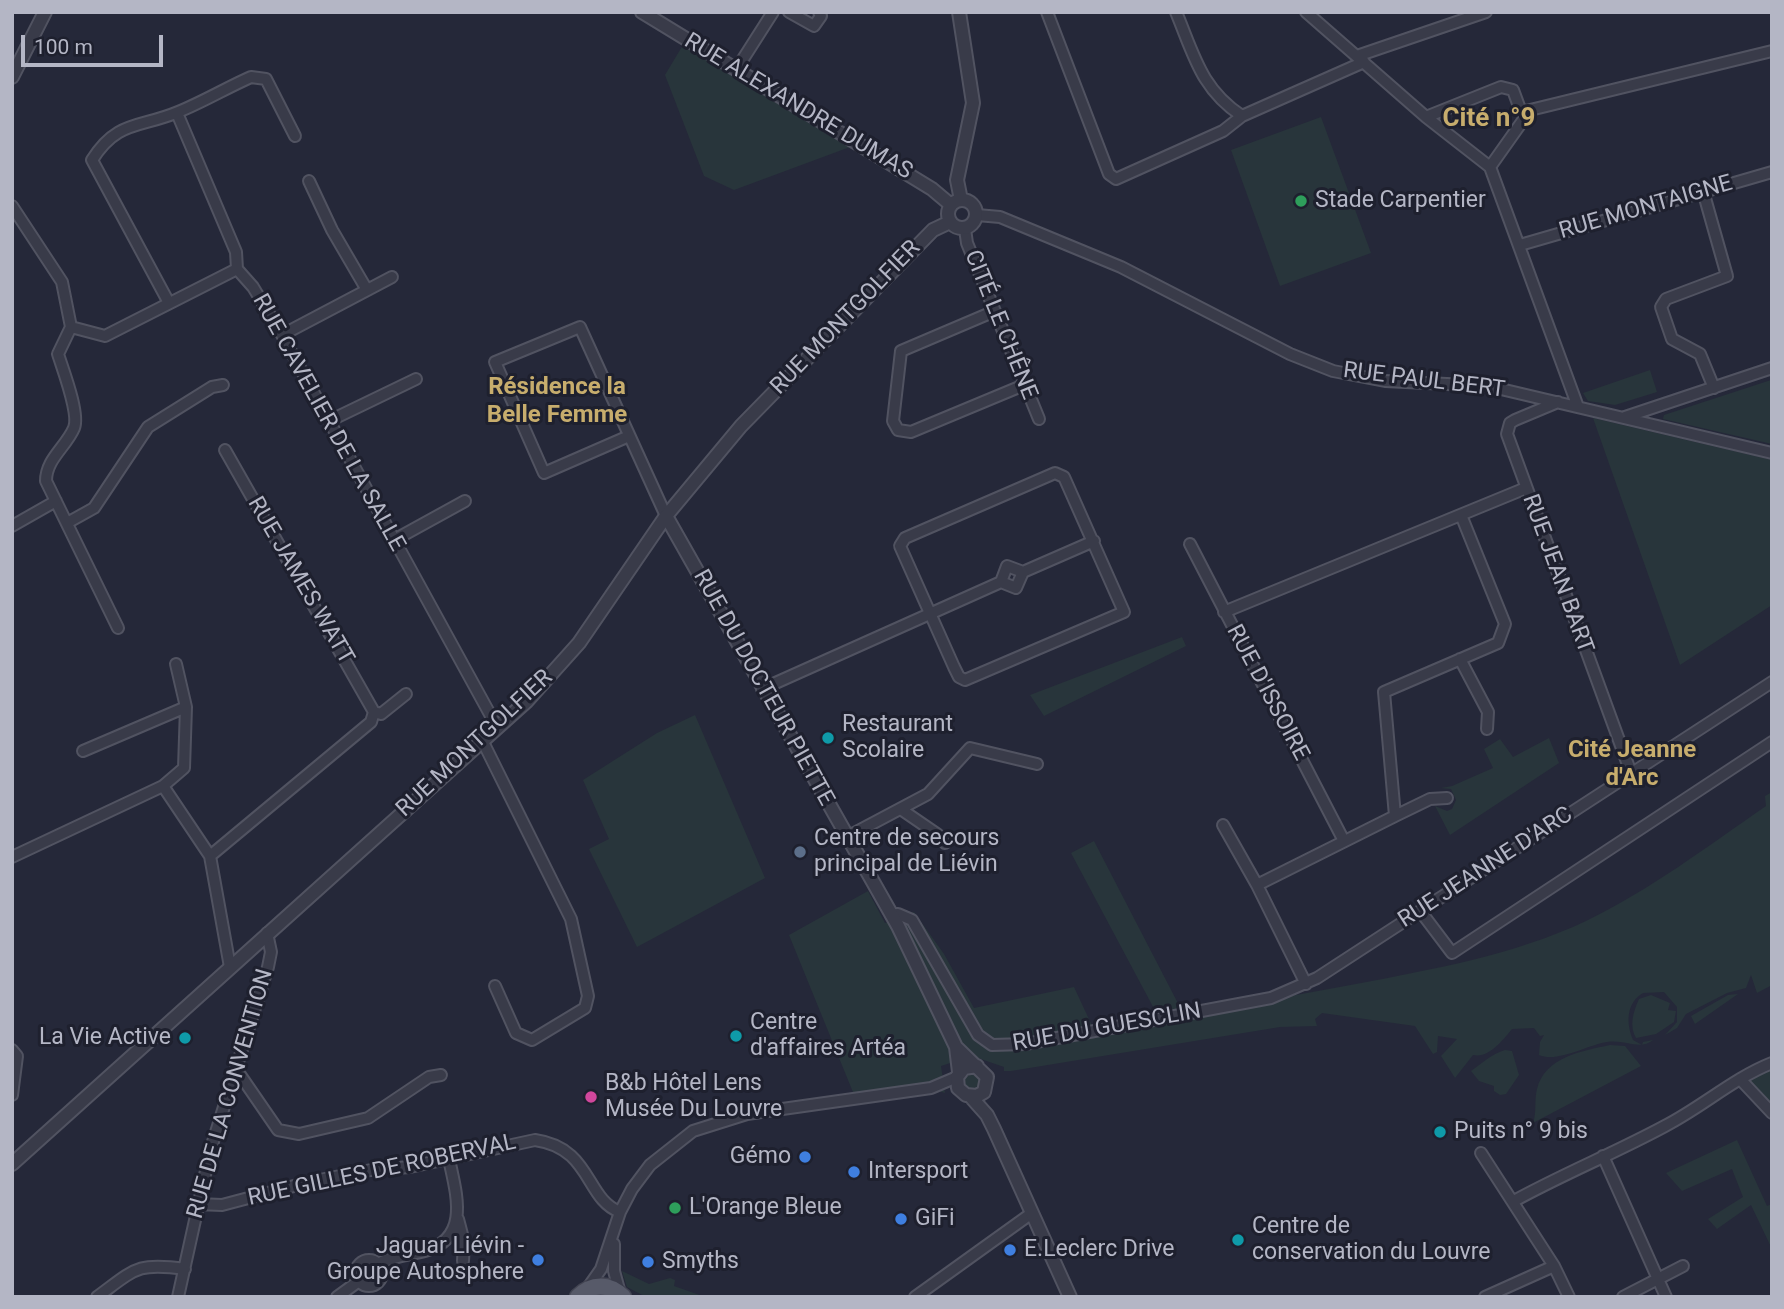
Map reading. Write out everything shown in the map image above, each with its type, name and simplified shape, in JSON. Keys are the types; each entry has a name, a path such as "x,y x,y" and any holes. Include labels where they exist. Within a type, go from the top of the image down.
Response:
{"main road":[{"path":"582,1293 603,1286 621,1295"}],"street":[{"path":"12,77 45,12"},
{"name":"RUE ALEXANDRE DUMAS","path":"642,12 956,202"},
{"path":"736,70 772,12"},
{"path":"789,12 814,26 821,16 819,12"},
{"path":"956,202 971,202 977,215 974,224 965,229 956,228 950,222 948,213 956,202 957,180 972,117 973,92 960,36 959,12"},
{"path":"1047,12 1109,174 1116,179 1223,131 1242,116 1361,59 1486,12"},
{"path":"1176,12 1204,81 1214,94 1242,116"},
{"path":"1306,12 1426,117 1490,167 1578,407"},
{"path":"1426,117 1501,86 1513,90 1520,109 1526,111 1772,51"},
{"path":"169,303 92,160 105,139 141,122 177,113 251,77 259,76 266,79 295,136"},
{"path":"1490,167 1526,111"},
{"name":"RUE CAVELIER DE LA SALLE","path":"177,113 236,252 237,269 253,287 282,335 497,727"},
{"name":"RUE MONTAIGNE","path":"1520,244 1772,172"},
{"path":"936,192 957,180"},
{"path":"309,181 332,230 367,290"},
{"path":"1703,191 1727,276 1665,299 1661,307 1672,340 1700,354 1714,388"},
{"path":"12,206 62,282 71,327 58,354 76,416 75,427 46,470 46,481 118,628"},
{"name":"RUE PAUL BERT","path":"977,215 1000,217 1121,267 1290,354 1333,370 1385,381 1488,386 1772,453"},
{"name":"RUE MONTGOLFIER","path":"12,1164 527,701 579,643 666,516 786,379 933,230 950,222"},
{"name":"CITÉ LE CHÊNE","path":"965,229 967,243 1039,419"},
{"path":"71,327 105,336 237,269"},
{"path":"282,335 392,277"},
{"path":"995,311 901,351 892,421 898,430 911,432 1024,385"},
{"path":"629,436 544,473 495,362 580,327 666,516"},
{"path":"1622,418 1772,368"},
{"path":"329,421 416,379"},
{"path":"67,523 94,508 148,427 212,387 223,385"},
{"name":"RUE JEAN BART","path":"1558,402 1515,420 1508,427 1527,488 1631,773"},
{"name":"RUE JAMES WATT","path":"225,450 374,712"},
{"path":"1055,473 1064,477 1124,612 965,680 959,677 929,613 900,546 905,538 1055,473"},
{"path":"1224,612 1527,488"},
{"path":"12,526 56,501"},
{"path":"396,539 464,501"},
{"path":"1395,816 1384,692 1498,643 1505,624 1461,515"},
{"name":"RUE DU DOCTEUR PIETTE","path":"666,516 891,915 956,1047 977,1066"},
{"path":"762,689 1001,582 1016,588 1023,572 1094,541"},
{"name":"RUE D'ISSOIRE","path":"1190,544 1344,841"},
{"path":"1001,582 1007,566 1023,572"},
{"path":"1460,659 1488,712 1486,729"},
{"path":"12,857 163,786 184,768 186,707 176,664"},
{"name":"RUE JEANNE D'ARC","path":"1342,962 1772,682"},
{"path":"210,856 371,722 374,712 381,714 405,694"},
{"path":"83,751 186,707"},
{"path":"482,740 572,919 588,996 585,1008 532,1040 516,1033 495,986"},
{"path":"1421,912 1452,953 1772,743"},
{"path":"847,838 928,794 970,748 1037,764"},
{"path":"163,786 210,856 230,967"},
{"path":"1257,885 1430,799 1447,798"},
{"path":"902,810 937,834 945,843"},
{"path":"1223,825 1257,885 1306,984"},
{"name":"RUE DU GUESCLIN","path":"891,915 898,914 912,920 978,1035 992,1045 1025,1044 1271,998 1306,984 1342,962"},
{"name":"RUE DE LA CONVENTION","path":"178,1297 197,1204 271,952 267,933"},
{"path":"226,947 245,953"},
{"name":"RUE DU DOCTEUR PIETTE","path":"956,1047 958,1075"},
{"path":"12,1050 17,1056 12,1095"},
{"path":"1514,1201 1665,1126 1740,1079 1772,1063"},
{"path":"582,1293 601,1269 620,1212 650,1165 693,1131 747,1114 931,1088 958,1075 967,1066 977,1066 987,1077 984,1091 987,1115 1070,1297"},
{"path":"236,1069 278,1130 299,1134 368,1118 429,1077 441,1075"},
{"path":"958,1075 958,1088 987,1115"},
{"path":"1740,1079 1772,1113"},
{"path":"931,1088 966,1095 984,1091"},
{"name":"RUE GILLES DE ROBERVAL","path":"197,1204 222,1205 309,1182 449,1159 519,1142 551,1142 571,1154 608,1203 620,1212"},
{"path":"1481,1153 1554,1266 1569,1297"},
{"path":"1603,1156 1666,1297"},
{"path":"449,1159 464,1242 463,1261"},
{"path":"915,1297 1032,1213"},
{"path":"379,1264 387,1259 432,1248 447,1236 458,1219"},
{"path":"447,1236 464,1242"},
{"path":"614,1236 614,1271 621,1295"},
{"path":"371,1260 379,1264 382,1272 377,1283 369,1286 359,1281 356,1270 360,1263 371,1260"},
{"path":"97,1297 135,1269 160,1265 185,1269"},
{"path":"1485,1297 1554,1266"},
{"path":"1623,1297 1659,1281 1683,1266"},
{"path":"337,1297 359,1281"}],"shaded area":[{"path":"683,45 850,147 734,190 704,176 665,75"},
{"name":"Stade Carpentier","path":"1321,117 1371,253 1280,286 1231,150"},
{"path":"1650,370 1657,392 1615,405 1588,401 1583,393"},
{"path":"1771,380 1772,444 1663,419 1664,415"},
{"path":"1593,418 1772,460 1772,605 1680,665"},
{"path":"1182,637 1186,646 1044,716 1030,695"},
{"path":"695,715 765,878 637,947 589,849 609,839 583,780 657,733"},
{"path":"1549,738 1559,763 1450,835 1435,806 1447,811 1452,809 1456,800 1451,789 1441,788 1493,768 1484,749 1500,739 1513,757"},
{"path":"1772,792 1772,985 1757,993 1751,975 1746,988 1727,993 1686,1014 1677,1028 1665,1035 1677,1022 1677,1007 1664,992 1643,993 1633,1002 1629,1014 1633,1040 1641,1045 1607,1042 1564,1055 1547,1057 1539,1055 1540,1042 1544,1035 1540,1036 1534,1028 1512,1029 1491,1051 1473,1055 1455,1078 1441,1056 1457,1039 1438,1036 1437,1052 1433,1054 1415,1026 1322,1013 1315,1019 1317,1026 1280,1027 1011,1071 1004,1071 1004,1067 972,1056 941,1066 945,1093 935,1090 857,1102 789,935 868,891 885,923 914,912 944,954 974,1008 1074,987 1094,1030 1415,973 1531,943 1586,921 1656,882 1766,806 1765,796"},
{"path":"1094,841 1183,1013 1159,1018 1071,853"},
{"path":"1738,994 1695,1024 1691,1016 1728,995"},
{"path":"1651,995 1670,1003 1668,1010 1676,1011 1674,1022 1656,1034 1636,1038 1632,1024 1635,1009 1639,999"},
{"path":"1610,1045 1625,1046 1641,1066 1533,1123 1537,1089 1548,1069 1566,1057"},
{"path":"1505,1050 1512,1051 1519,1075 1506,1094 1500,1095 1494,1091 1494,1086 1479,1081 1471,1071 1491,1056"},
{"path":"1772,1066 1772,1104 1751,1083 1753,1075"},
{"path":"972,1074 978,1076 978,1088 972,1090 966,1088 964,1082 966,1076"},
{"path":"1737,1140 1767,1206 1772,1204 1772,1249 1751,1205 1717,1229 1708,1219 1743,1197 1732,1169 1682,1191 1666,1173"},
{"path":"622,1271 649,1284 670,1278 675,1280 674,1286 705,1297 646,1297 627,1287"}],"place":[{"name":"Stade Carpentier","path":"1301,201"},
{"name":"Restaurant Scolaire","path":"828,738"},
{"name":"Centre de secours principal de Liévin","path":"800,852"},
{"name":"Centre d'affaires Artéa","path":"736,1036"},
{"name":"La Vie Active","path":"185,1038"},
{"name":"B&b Hôtel Lens Musée Du Louvre","path":"591,1097"},
{"name":"Puits n° 9 bis","path":"1440,1132"},
{"name":"Gémo","path":"805,1157"},
{"name":"Intersport","path":"854,1172"},
{"name":"L'Orange Bleue","path":"675,1208"},
{"name":"GiFi","path":"901,1219"},
{"name":"Centre de conservation du Louvre","path":"1238,1240"},
{"name":"E.Leclerc Drive","path":"1010,1250"},
{"name":"Jaguar Liévin - Groupe Autosphere","path":"538,1260"},
{"name":"Smyths","path":"648,1262"}],"district":[{"name":"Cité n°9","path":"1489,119"},
{"name":"Résidence la Belle Femme","path":"557,402"},
{"name":"Cité Jeanne d'Arc","path":"1632,765"}]}
